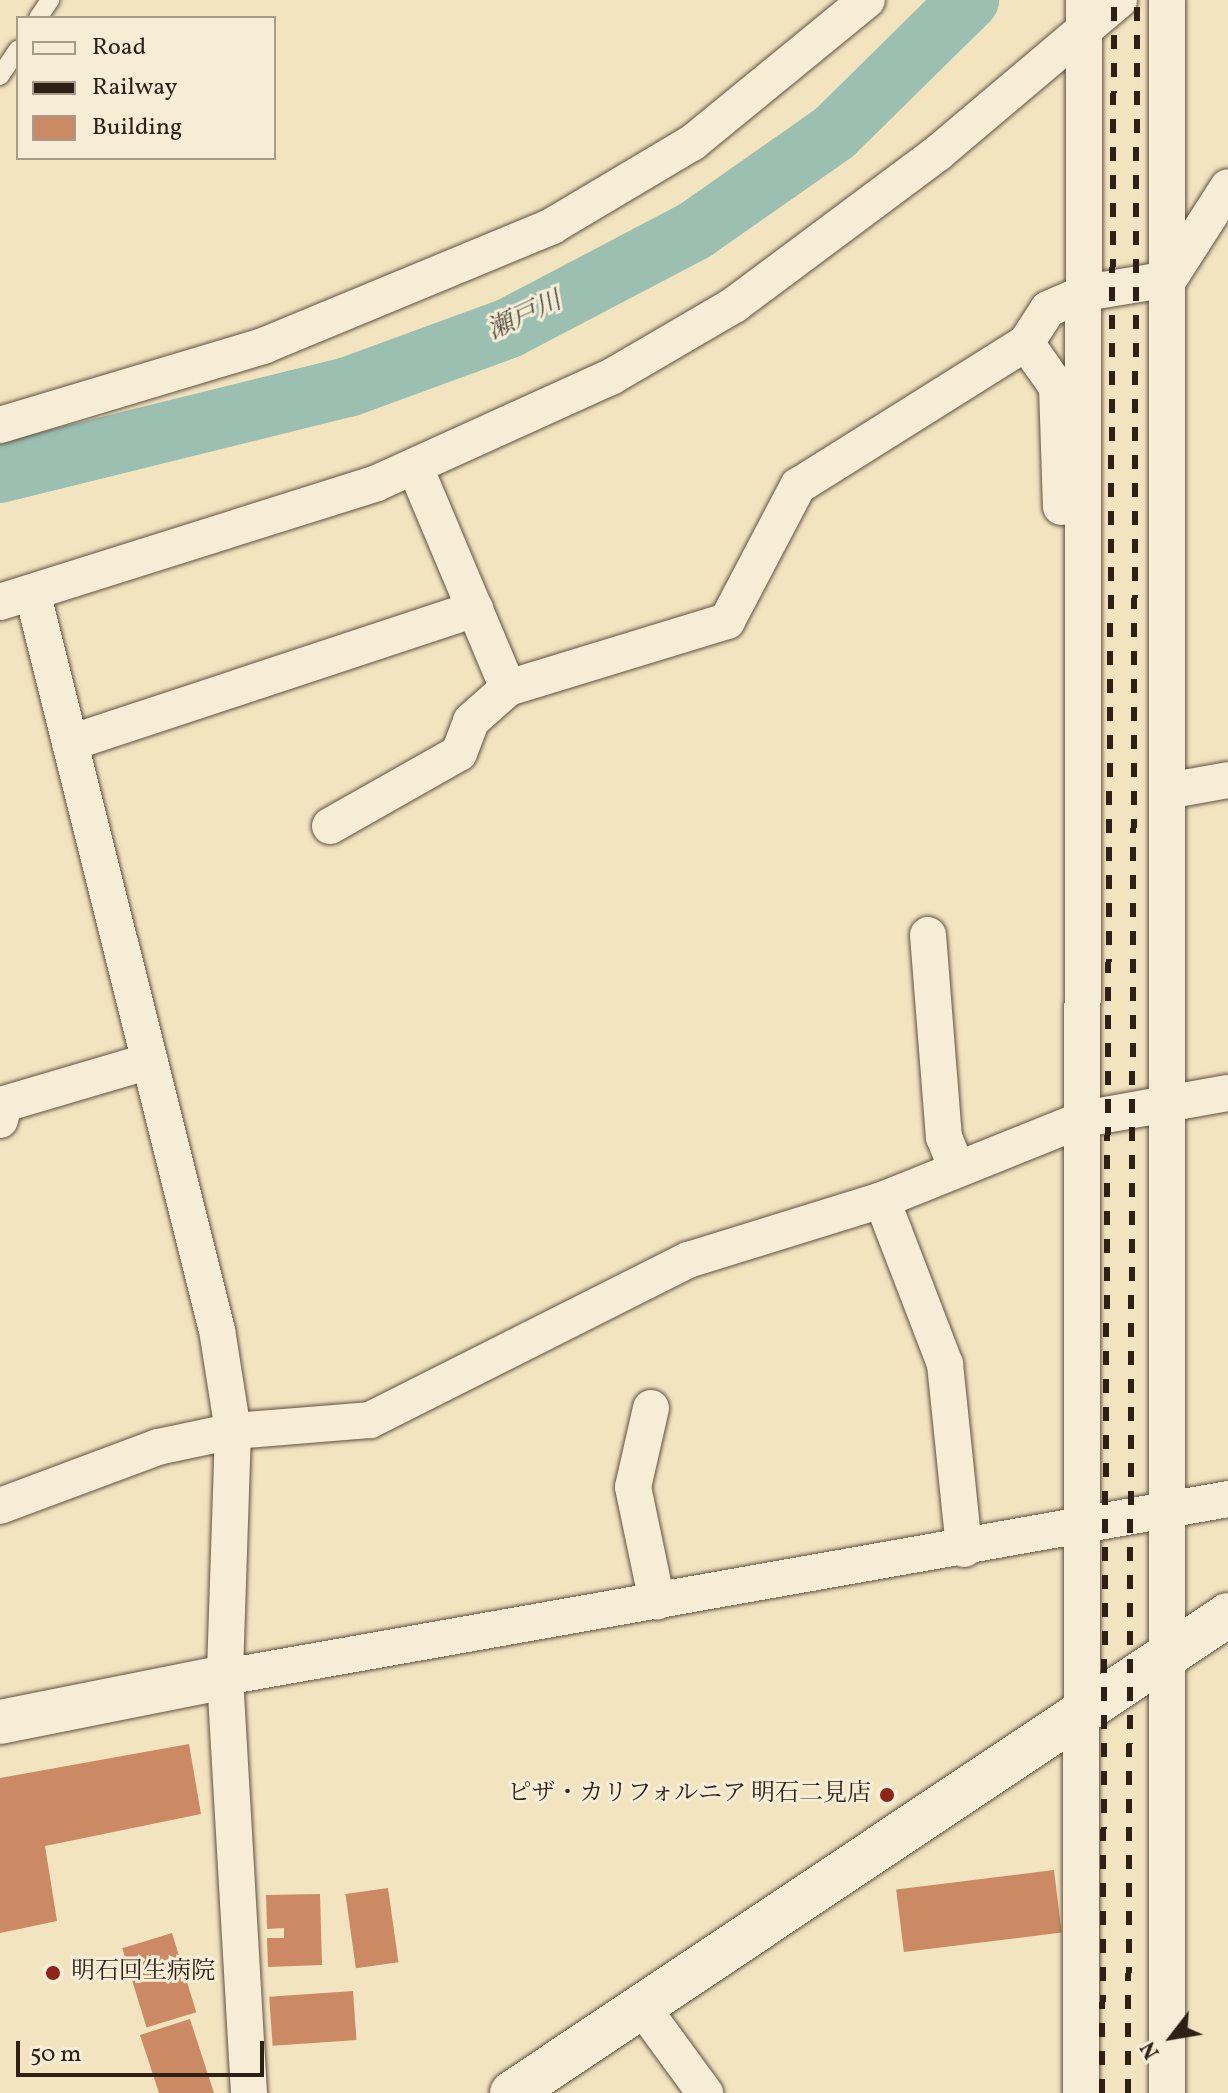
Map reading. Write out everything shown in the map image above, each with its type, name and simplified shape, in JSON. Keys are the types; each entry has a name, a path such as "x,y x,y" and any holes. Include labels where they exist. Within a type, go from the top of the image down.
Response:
{"street":[{"path":"0,425 263,346 552,226 692,143 867,0"},
{"path":"249,2093 225,1677 233,1431 217,1330 70,743 17,598 415,467 611,377 734,305 938,153 1085,16 1119,0"},
{"path":"1167,0 1172,790 1167,1104 1171,1654 1167,2093"},
{"path":"1081,2093 1087,1529 1083,1119 1085,16"},
{"path":"330,826 459,753 471,721 508,688 727,621 798,486 1026,343 1048,309 1085,293 1169,279 1216,236 1228,187"},
{"path":"1026,343 1057,387 1062,519"},
{"path":"415,467 508,688"},
{"path":"70,743 475,609"},
{"path":"1172,790 1228,780"},
{"path":"928,935 944,1137 957,1170"},
{"path":"0,1120 4,1104 150,1061"},
{"path":"0,1506 158,1447 233,1431 370,1420 688,1260 882,1200 1083,1119 1228,1093"},
{"path":"882,1200 945,1364 964,1549"},
{"path":"651,1408 633,1487 657,1602"},
{"path":"0,1722 225,1677 1087,1529 1228,1499"},
{"path":"512,2093 1228,1615"},
{"path":"642,2007 705,2093"}],"lane":[{"path":"0,76 16,52"}],"building":[{"path":"189,1744 201,1814 45,1846 57,1921 0,1933 0,1778"},
{"path":"1054,1870 1062,1933 904,1952 896,1889"},
{"path":"388,1888 398,1962 356,1968 345,1894"},
{"path":"320,1894 322,1965 268,1967 267,1938 284,1938 284,1928 267,1929 266,1895"},
{"path":"172,1933 196,2012 147,2028 122,1948"},
{"path":"353,1991 356,2040 273,2046 269,1997"},
{"path":"190,2019 214,2093 159,2093 140,2035"}],"waterway":[{"name":"瀬戸川","path":"0,473 348,387 509,328 694,231 834,133 969,0"}],"railway":[{"path":"1102,2093 1114,0"},
{"path":"1128,2093 1137,0"}],"place":[{"name":"ピザ・カリフォルニア 明石二見店","path":"887,1795"},
{"name":"明石回生病院","path":"53,1973"}]}
